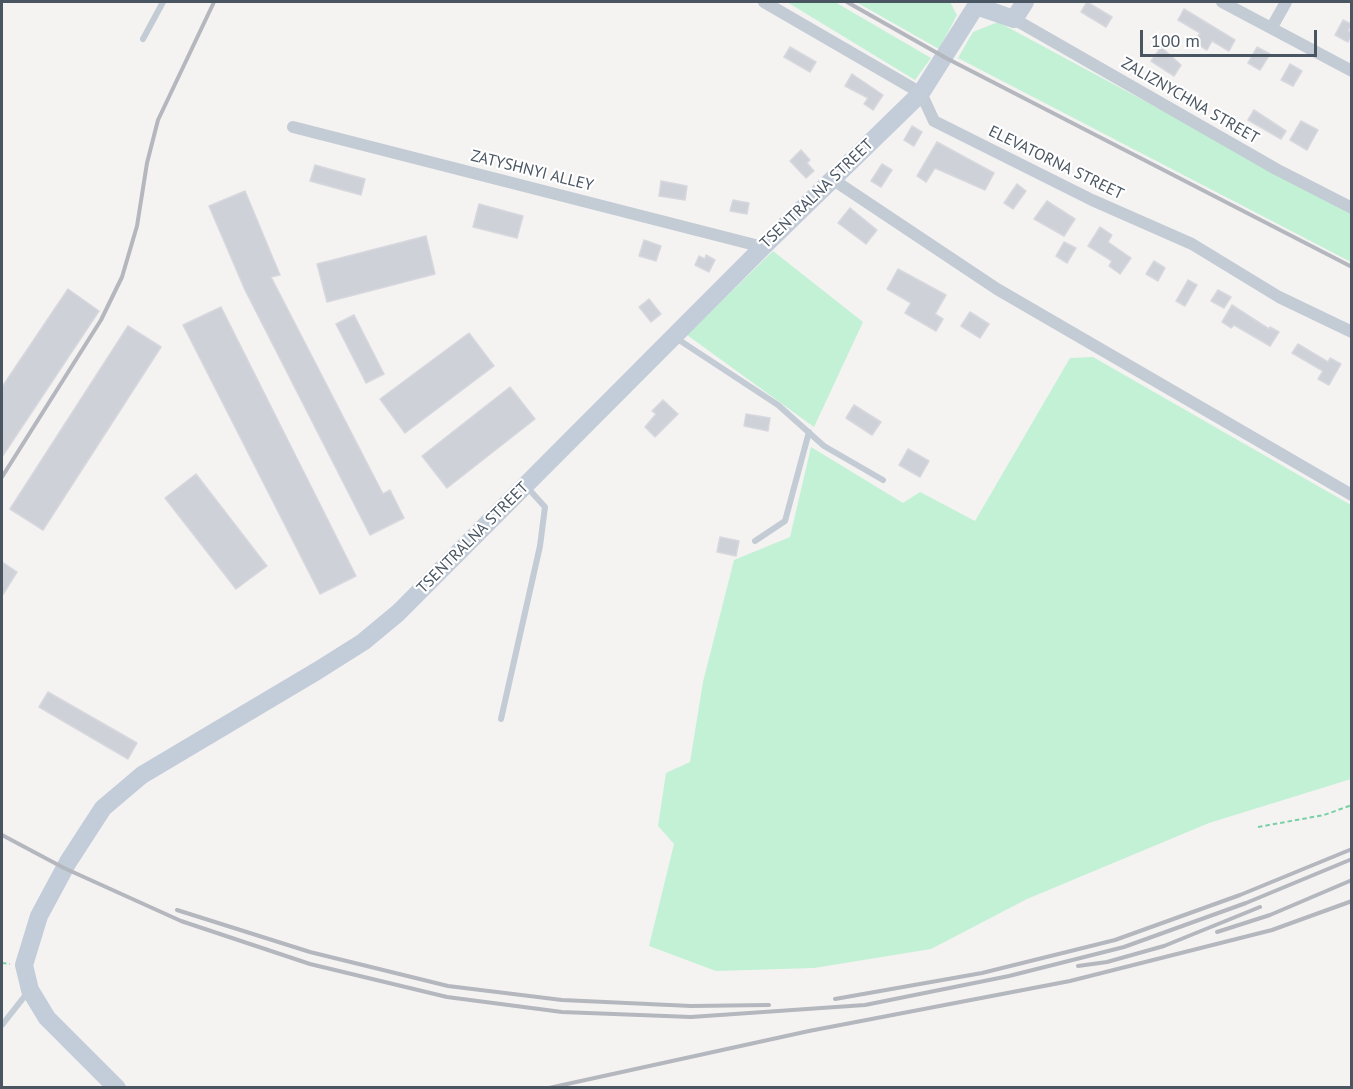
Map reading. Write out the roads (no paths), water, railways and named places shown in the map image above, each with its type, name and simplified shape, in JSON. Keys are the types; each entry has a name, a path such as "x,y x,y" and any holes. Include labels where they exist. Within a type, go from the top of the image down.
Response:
{"main road":[{"path":"1014,19 1025,2"},
{"name":"TSENTRALNA STREET","path":"117,1088 47,1018 30,990 24,965 39,916 68,861 103,808 142,775 363,642 398,613 763,247 921,93 976,6 1014,19"}],"street":[{"path":"764,2 921,93"},
{"path":"1222,2 1352,70"},
{"path":"1272,27 1286,2"},
{"name":"ZALIZNYCHNA STREET","path":"1014,19 1276,169 1352,208"},
{"name":"ELEVATORNA STREET","path":"921,93 934,121 1092,200 1192,244 1279,297 1352,332"},
{"name":"ZATYSHNYI ALLEY","path":"293,127 763,247"},
{"path":"832,179 997,289 1352,495"}],"lane":[{"path":"143,39 163,2"},
{"path":"674,336 778,405 824,446 883,480"},
{"path":"755,541 785,521 809,432"},
{"path":"501,719 540,546 546,507 526,485"},
{"path":"2,1025 30,990"}],"railway":[{"path":"2,477 101,320 122,277 137,226 147,163 158,120 214,2"},
{"path":"847,2 946,58 1352,267"},
{"path":"2,835 64,868 181,921 310,964 447,997 562,1012 691,1017 865,1005 1009,976 1124,947 1246,903 1352,859"},
{"path":"835,999 982,973 1115,940 1240,895 1352,849"},
{"path":"1217,932 1270,915 1352,880"},
{"path":"549,1088 809,1031 1070,981 1272,930 1352,901"},
{"path":"1078,966 1107,962 1164,946 1260,907"},
{"path":"177,910 310,952 448,986 562,1000 691,1006 769,1005"}]}
